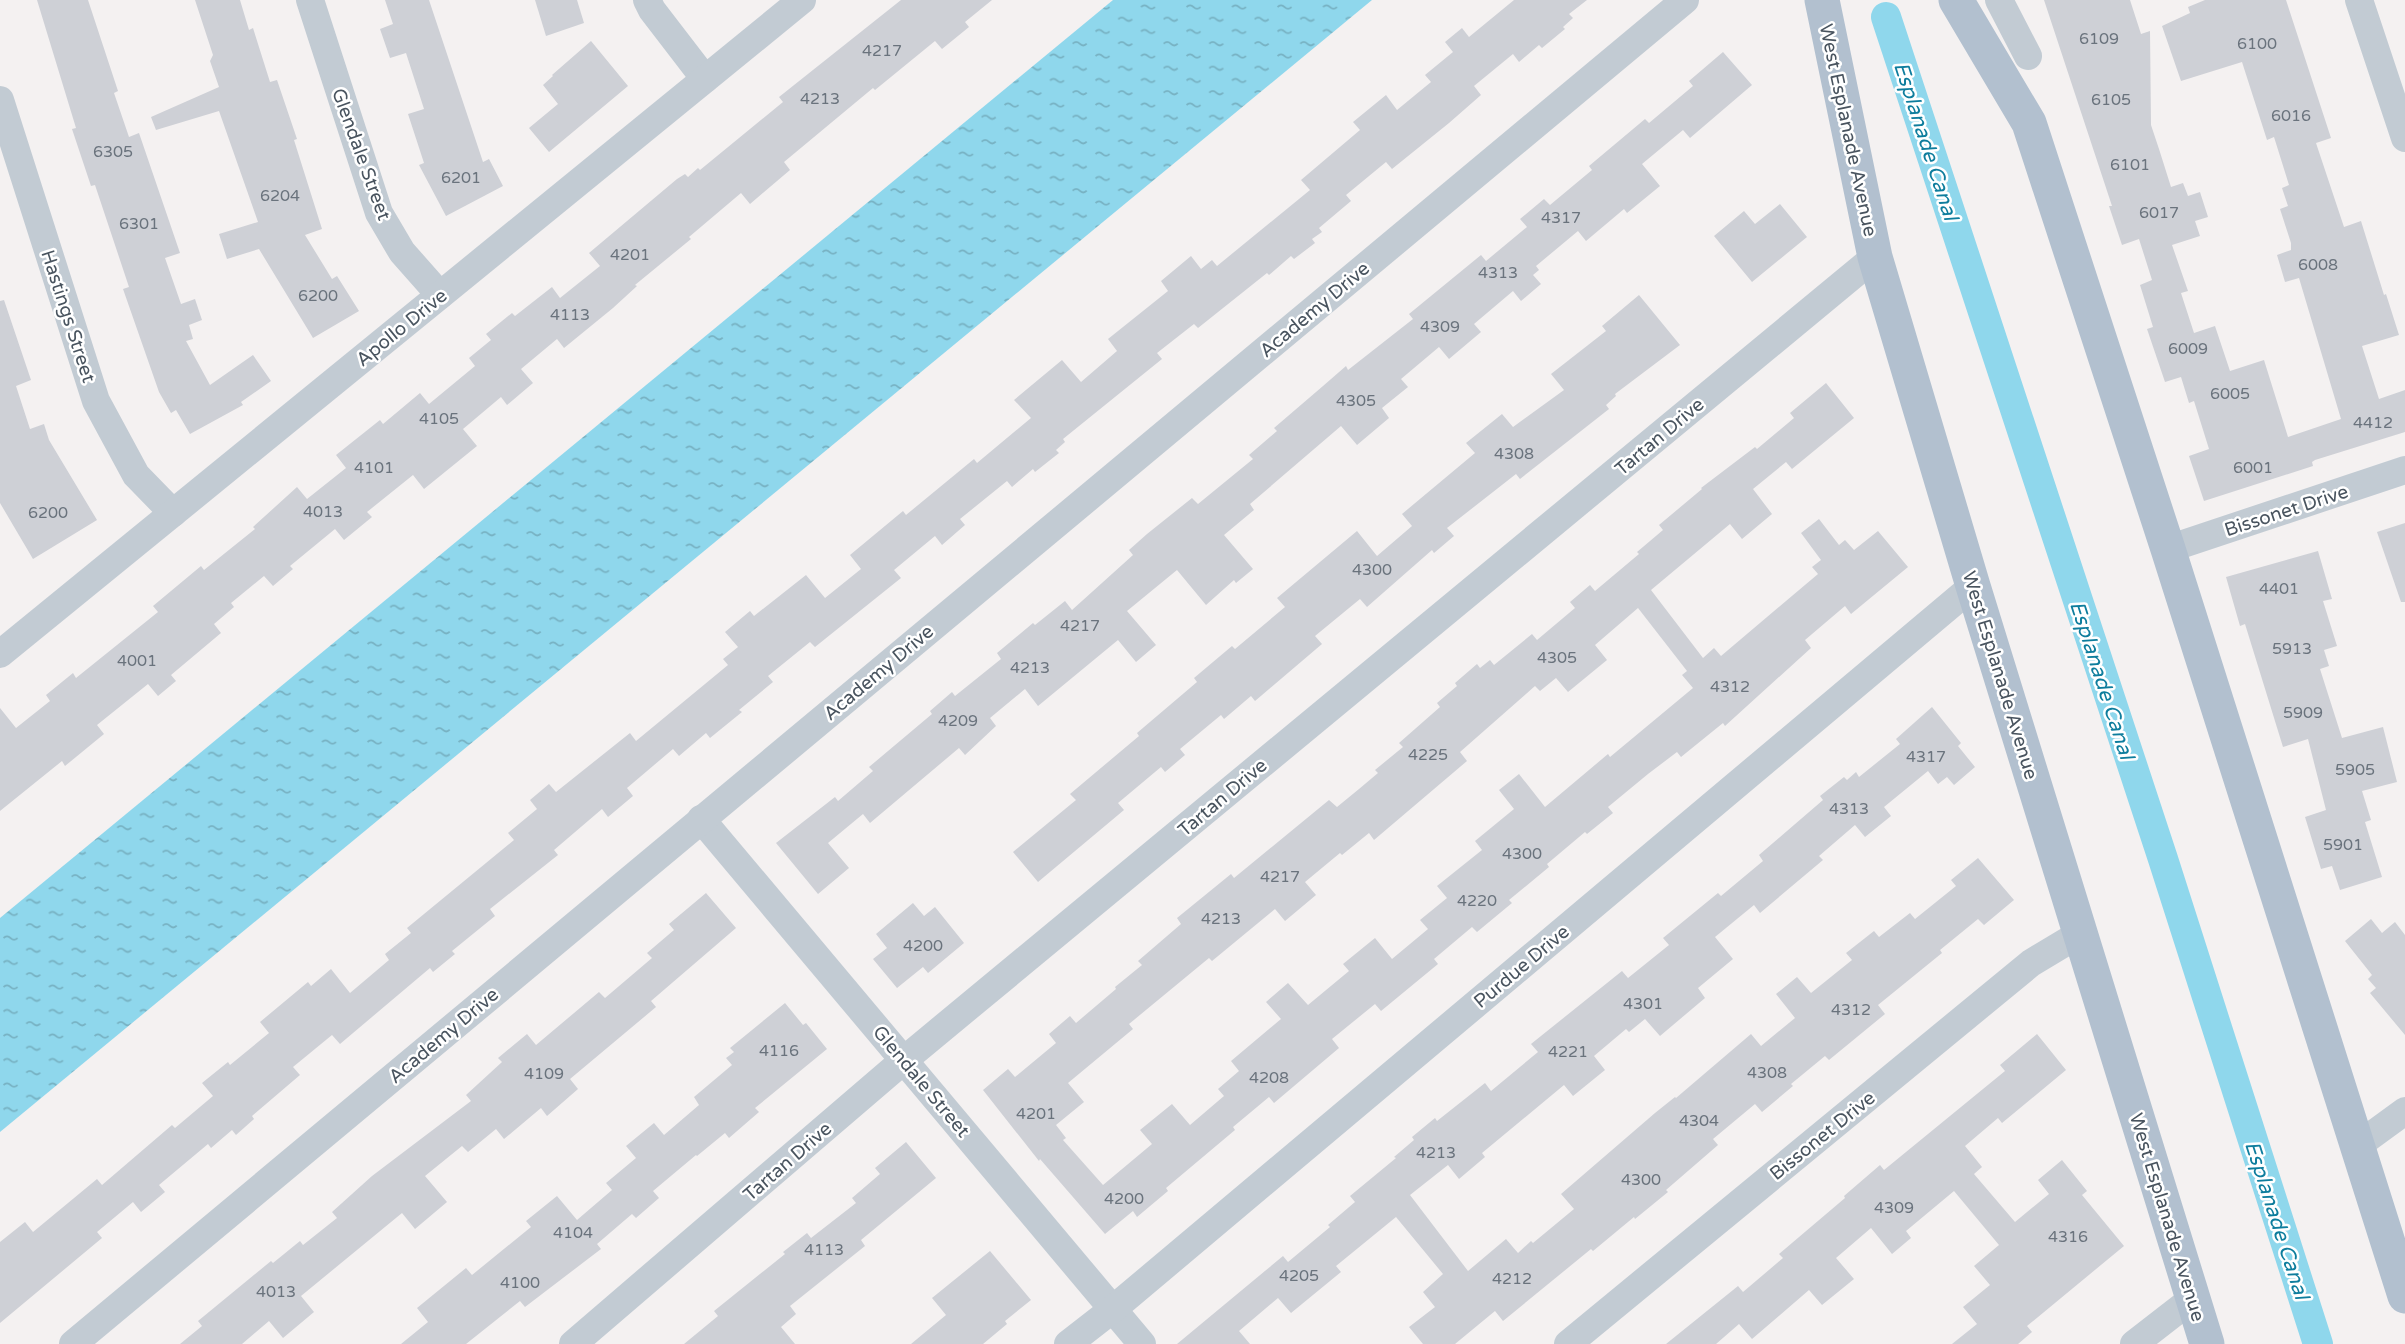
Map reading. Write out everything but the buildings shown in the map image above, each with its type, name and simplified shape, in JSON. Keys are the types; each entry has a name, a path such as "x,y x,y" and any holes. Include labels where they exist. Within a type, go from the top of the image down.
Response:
{"main road":[{"path":"1944,0 1963,12 2029,123 2405,1296"},
{"name":"West Esplanade Avenue","path":"1823,2 1875,257 1973,586 2207,1344"}],"street":[{"name":"Glendale Street","path":"310,0 379,214 402,252 440,295"},
{"path":"647,0 705,79"},
{"name":"Apollo Drive","path":"0,654 802,0"},
{"name":"Academy Drive","path":"73,1344 1685,0"},
{"path":"1999,0 2028,56"},
{"path":"2359,0 2405,138"},
{"name":"Hastings Street","path":"0,100 96,401 136,475 173,513"},
{"name":"Tartan Drive","path":"573,1344 904,1060 1875,257"},
{"name":"Bissonet Drive","path":"2168,550 2405,470"},
{"name":"Purdue Drive","path":"1068,1344 1973,586"},
{"name":"Glendale Street","path":"701,819 1142,1344"},
{"name":"Bissonet Drive","path":"1568,1344 2031,963 2081,933"},
{"path":"2357,1146 2405,1111"},
{"path":"2134,1344 2192,1299"}],"water":[{"path":"1113,0 1372,0 0,1132 0,918"}],"waterway":[{"name":"Esplanade Canal","path":"1886,17 2163,859 2318,1344"}]}
